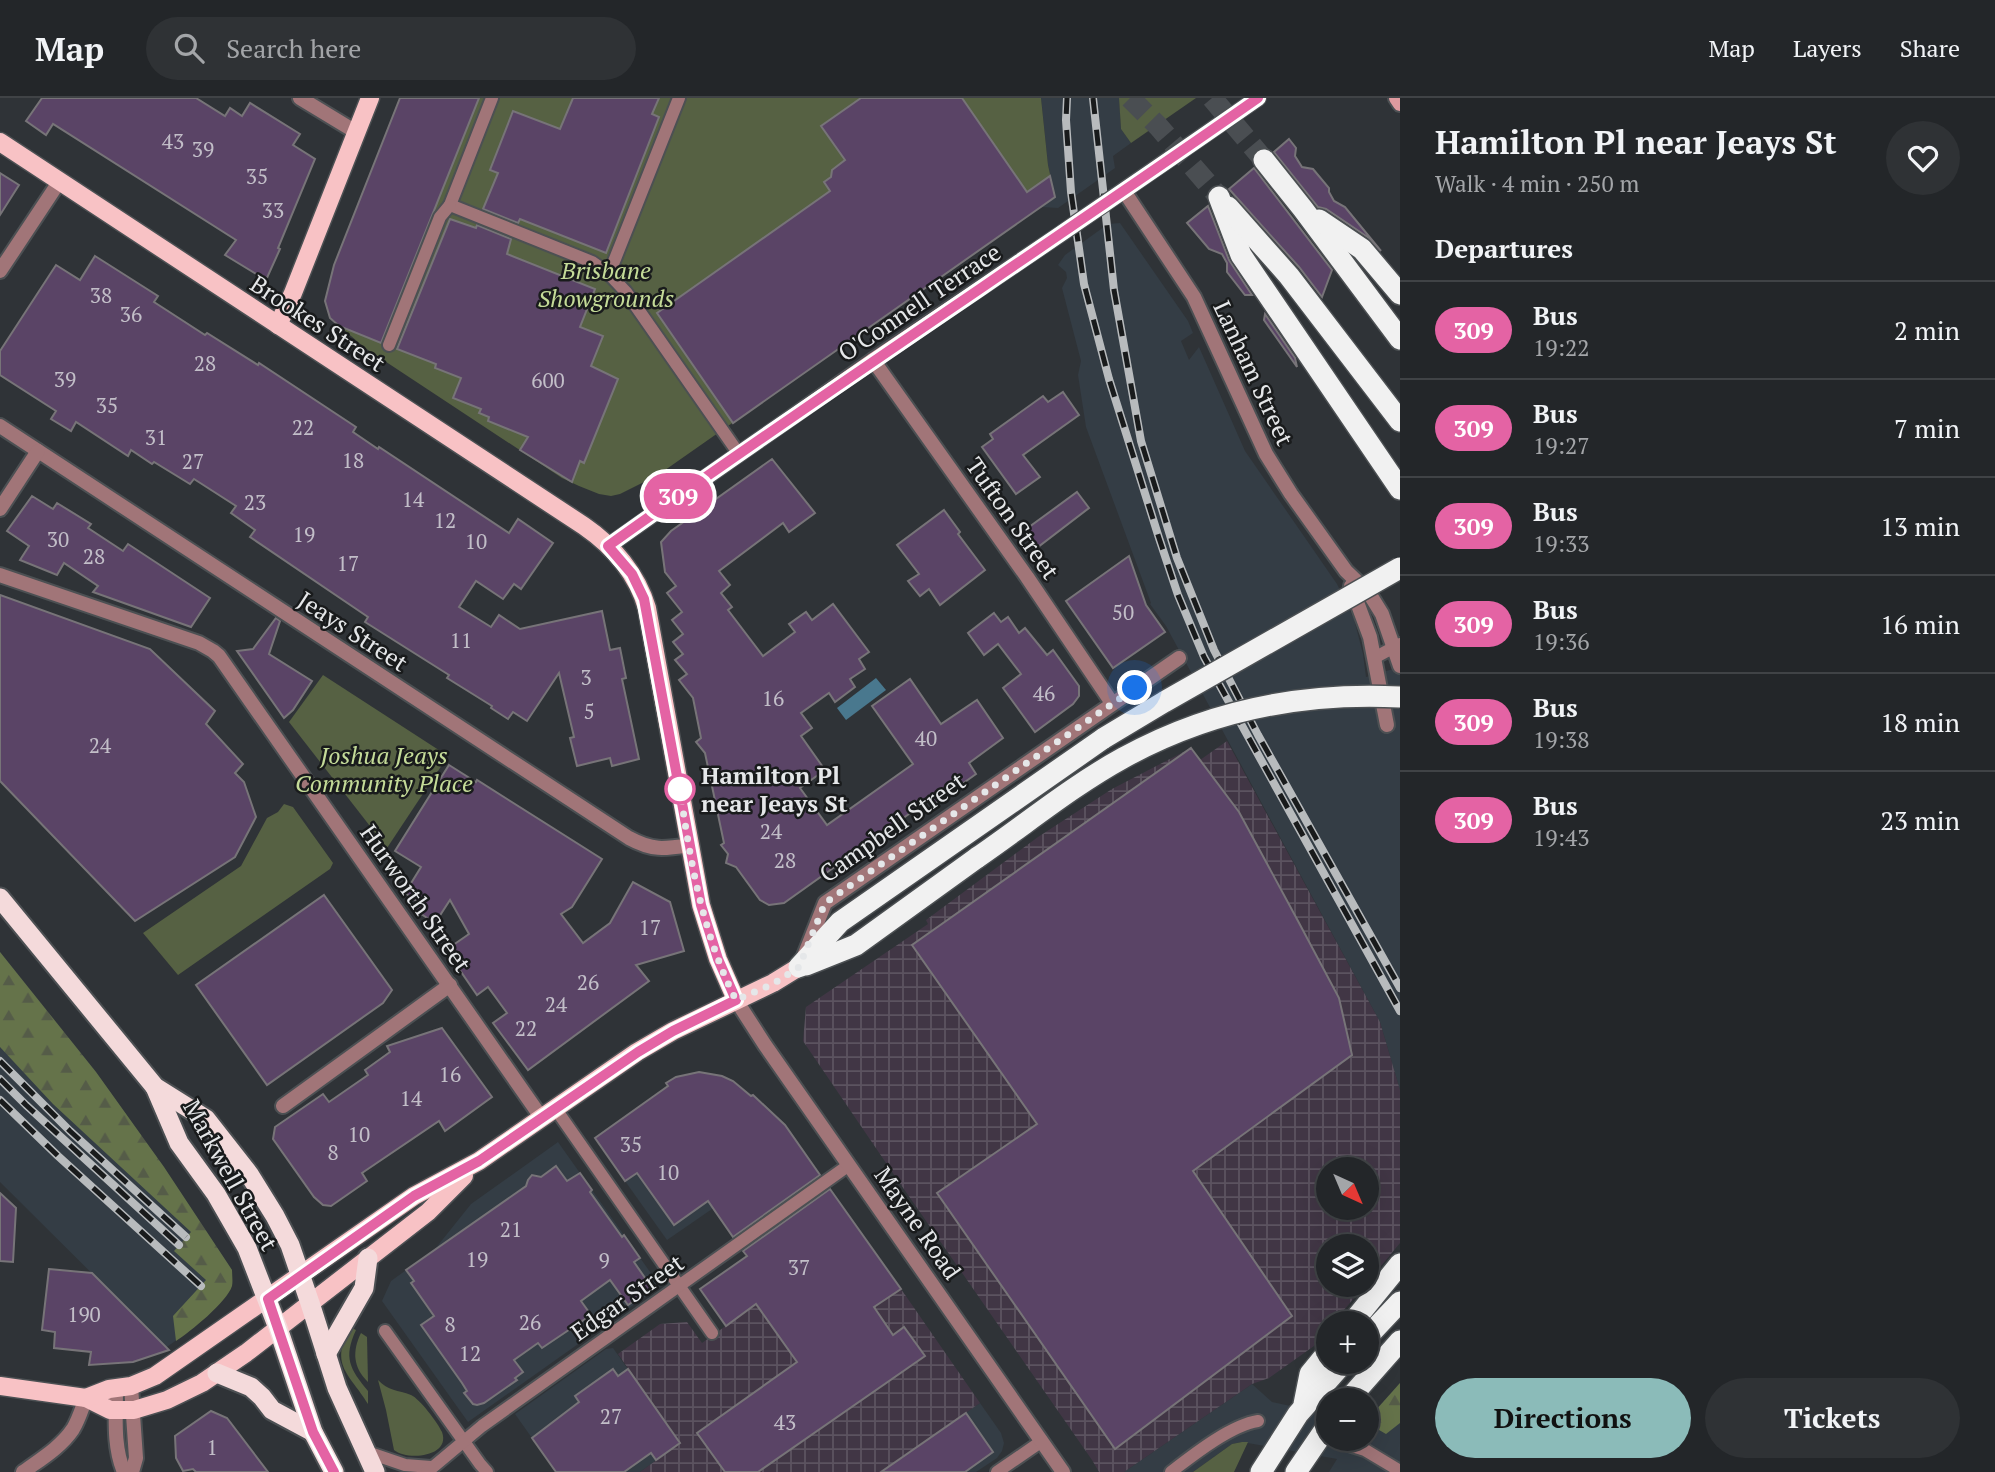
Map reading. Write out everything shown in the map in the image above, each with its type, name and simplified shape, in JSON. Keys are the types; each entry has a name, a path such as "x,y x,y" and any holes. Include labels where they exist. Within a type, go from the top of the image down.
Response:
{"highway":[{"path":"1264,160 1400,339"},
{"path":"1400,421 1289,276 1219,197 1241,254 1400,489"},
{"path":"1303,209 1362,249 1400,294"},
{"path":"799,967 840,922 1104,738 1400,568"},
{"path":"799,967 856,944 1078,787 1123,758 1197,724 1236,712 1306,698 1400,697"},
{"name":"Markwell Street","path":"0,898 156,1087 179,1143 216,1194 247,1248 268,1299 313,1432 334,1472"},
{"name":"Markwell Street","path":"156,1087 206,1119 241,1162 283,1231 301,1275 341,1398 374,1472"},
{"path":"326,1354 363,1288 368,1258"},
{"path":"1362,1311 1400,1264"},
{"path":"1379,1325 1400,1302"},
{"path":"1359,1388 1395,1349"},
{"path":"1303,1406 1310,1374 1316,1367"},
{"path":"217,1373 256,1390 272,1410 313,1432"},
{"path":"1261,1472 1303,1406 1333,1374"},
{"path":"1296,1472 1316,1443"}],"main road":[{"path":"278,325 370,98"},
{"name":"O'Connell Terrace","path":"608,546 873,360 1258,98"},
{"path":"1396,98 1400,104"},
{"name":"Brookes Street","path":"0,142 584,526 608,546 632,574 644,599 706,925 736,1000"},
{"path":"86,1398 155,1376 414,1196 479,1161 655,1042 773,984 799,967"},
{"path":"0,1385 86,1398 110,1410 125,1410 167,1400 217,1373 278,1328 428,1212 479,1161"}],"street":[{"path":"300,98 356,132"},
{"path":"0,271 59,182"},
{"name":"Lanham Street","path":"1121,193 1194,297 1266,454 1346,572 1375,601 1398,648 1400,666"},
{"name":"Tufton Street","path":"873,360 1027,577 1112,703"},
{"name":"Jeays Street","path":"0,426 629,838 657,849 690,845"},
{"path":"0,509 38,451"},
{"name":"Lanham Street","path":"1346,572 1370,637 1387,725"},
{"name":"Hurworth Street","path":"0,575 199,643 219,656 450,985 548,1113"},
{"name":"Campbell Street","path":"799,967 825,903 1179,658"},
{"path":"283,1107 450,985"},
{"name":"Mayne Road","path":"736,1000 1063,1472"},
{"path":"124,1388 125,1410 119,1461 124,1472"},
{"path":"23,1472 51,1452 66,1437 86,1398"},
{"path":"125,1410 136,1458 132,1472"}],"lane":[{"path":"389,345 440,217 450,205 492,98"},
{"path":"609,274 678,98"},
{"path":"450,205 577,255 609,274 626,292 739,454"},
{"path":"1374,659 1398,648"},
{"path":"548,1113 712,1333"},
{"name":"Edgar Street","path":"364,1451 405,1465 429,1469 463,1441 849,1165"},
{"path":"385,1331 487,1472"},
{"path":"1171,1472 1230,1431 1247,1422 1258,1420"},
{"path":"997,1472 1042,1441"},
{"path":"1367,1451 1400,1471"}],"shaded area":[{"path":"1041,98 1119,98 1121,129 1131,143 1113,156 1115,168 1058,208 1041,207 1055,197 1048,165"},
{"path":"1120,223 1188,321 1193,333 1181,341 1189,360 1199,347 1245,451 1337,584 1354,619 1366,677 1400,667 1400,1090 1380,1022 1166,626 1150,604 1086,427 1078,375 1081,361 1062,288 1067,278 1066,272 1058,265 1065,255 1108,224"},
{"path":"1227,741 1380,1022 1400,1090 1400,1243 1379,1268 1379,1234 1316,1234 1316,1297 1355,1297 1343,1311 1316,1311 1314,1346 1269,1378 1252,1384 1124,1472 1099,1472 803,1041 806,1007 928,924 926,920 1038,837 1112,789 1191,748 1200,760"},
{"path":"0,952 96,1072 164,1167 232,1270 232,1284 228,1293 192,1329 164,1349 163,1344 0,1182"},
{"path":"686,1138 728,1198 667,1240 625,1181"},
{"path":"558,1142 660,1286 468,1422 382,1301 391,1281 435,1249 471,1204"},
{"path":"901,1289 980,1403 881,1472 640,1472 680,1443 618,1354 660,1324 687,1322 702,1343 756,1304 797,1362"},
{"path":"613,1348 680,1443 640,1472 556,1472 515,1414 606,1349"},
{"path":"1400,1383 1400,1472 1329,1472 1337,1459 1242,1442 1232,1444 1193,1472 1124,1472 1252,1384 1272,1402 1316,1411 1316,1451 1379,1451 1379,1407"},
{"path":"980,1403 1001,1433 1004,1443 997,1458 976,1472 881,1472"}],"green space":[{"name":"Brisbane Showgrounds","path":"400,98 1041,98 1048,165 1055,197 658,475 611,496 599,494 562,478 365,348 330,318 325,301 334,265"},
{"path":"1119,98 1196,98 1131,143 1121,129"},
{"name":"Joshua Jeays Community Place","path":"323,675 448,756 387,848 289,722"},
{"path":"284,804 293,807 333,863 330,869 178,975 143,933 241,866 267,818 278,812"},
{"path":"0,952 96,1072 164,1167 232,1270 229,1293 199,1324 176,1341 173,1316 206,1280 174,1251 191,1232 53,1104 0,1047"},
{"path":"350,1327 356,1330 350,1348 350,1363 368,1391 368,1404 344,1369 342,1361 341,1351"},
{"path":"361,1333 367,1337 368,1382 359,1371 355,1359"},
{"path":"378,1380 389,1388 415,1397 424,1406 442,1432 440,1447 434,1452 417,1456 394,1450"},
{"path":"1400,1383 1400,1423 1386,1434 1379,1430 1379,1407"},
{"path":"1248,1442 1234,1472 1193,1472 1232,1444"}],"water":[{"path":"876,678 886,690 846,720 837,708"}],"building":[{"path":"42,98 196,98 225,116 230,108 242,116 250,103 300,134 293,145 315,159 266,280 225,255 236,240 53,124 46,135 26,121"},
{"path":"400,98 479,98 381,343 339,326 330,318 325,301 334,265"},
{"path":"573,98 659,98 652,114 659,117 606,253 520,219 518,223 483,209 498,173 490,170 513,111 560,129"},
{"path":"861,98 962,98 1027,192 1050,176 1055,197 733,423 657,313 830,191 824,182 831,177 832,170 845,160 821,126"},
{"path":"1289,139 1296,148 1295,156 1302,167 1313,169 1329,188 1334,201 1345,207 1381,251 1369,238 1326,209 1318,207 1274,152"},
{"path":"1254,168 1332,270 1322,297 1299,267 1229,189"},
{"path":"0,173 19,185 0,215"},
{"path":"1208,206 1229,260 1252,295 1245,295 1227,272 1227,263 1222,254 1209,249 1187,223"},
{"path":"450,219 476,228 477,225 511,239 507,254 595,289 580,327 603,336 591,366 618,379 584,463 580,461 572,482 520,450 528,437 488,421 489,417 479,413 481,409 453,398 461,378 435,368 436,364 397,349"},
{"path":"95,256 158,296 154,302 205,335 207,333 258,365 259,363 356,427 353,432 378,449 379,447 509,533 518,519 553,543 521,589 514,584 503,599 476,581 459,607 491,627 499,615 520,629 602,611 610,650 620,648 626,678 622,679 639,759 612,766 610,758 577,766 570,738 574,737 559,673 527,721 513,712 508,719 447,678 449,675 365,622 368,617 250,537 255,530 231,513 236,506 194,479 190,484 131,450 128,456 76,422 71,431 51,419 56,411 0,375 0,351 56,265 80,280"},
{"path":"1265,314 1295,358 1297,367 1264,320"},
{"path":"1063,392 1079,415 1023,455 1040,477 1016,494 982,447 993,439 990,434 1043,396 1048,402"},
{"path":"772,459 815,513 789,532 783,523 719,571 730,585 721,593 732,607 728,610 763,656 795,632 789,624 806,612 812,620 833,604 869,652 859,659 865,669 850,679 855,687 835,702 829,693 801,713 812,728 801,736 825,770 800,788 827,825 913,764 872,706 910,679 941,724 977,700 1003,738 969,763 976,774 934,804 930,799 784,903 769,905 760,900 736,867 726,863 728,854 721,845 724,843 705,753 696,742 701,738 693,698 679,680 687,674 675,660 683,654 673,642 683,634 672,620 682,612 667,593 676,586 665,572 661,542 671,531"},
{"path":"1077,492 1089,508 1038,547 1025,530"},
{"path":"32,496 53,509 57,503 91,524 88,528 123,551 128,544 210,598 191,627 93,592 98,586 64,563 57,575 20,560 29,546 7,531"},
{"path":"944,510 985,570 940,605 929,589 920,596 908,581 919,574 897,545"},
{"path":"1129,556 1146,605 1165,632 1113,668 1066,601"},
{"path":"0,595 150,649 215,711 206,724 243,764 235,773 244,782 256,817 235,857 135,921 0,781"},
{"path":"994,613 1001,622 1008,617 1019,633 1025,628 1047,655 1053,650 1079,686 1079,696 1073,704 1035,732 1003,688 1021,674 998,644 984,655 968,633"},
{"path":"276,618 280,621 269,654 312,681 293,710 284,718 237,651 253,649"},
{"path":"1191,748 1239,812 1339,998 1352,1055 1193,1171 1292,1316 1115,1449 937,1193 1037,1124 912,945"},
{"path":"449,765 602,859 572,907 561,914 583,943 610,923 633,882 670,902 684,951 636,965 649,981 528,1070 493,1023 507,1013 488,987 477,995 446,950 469,934 450,900 435,923 415,910 419,903 405,893 421,867 395,851"},
{"path":"324,895 392,990 383,1003 267,1085 196,985"},
{"path":"442,1028 492,1097 445,1131 439,1121 362,1173 367,1181 331,1206 323,1205 314,1197 273,1139 275,1127 323,1094 329,1102 368,1075 365,1070 390,1052 387,1046"},
{"path":"699,1072 722,1076 753,1095 785,1125 820,1175 733,1237 708,1201 674,1225 637,1173 625,1181 595,1138 668,1086 666,1083 676,1077"},
{"path":"556,1166 567,1181 580,1173 592,1190 590,1192 640,1258 634,1262 652,1288 628,1305 610,1280 581,1301 591,1315 542,1348 538,1343 514,1360 523,1372 515,1378 517,1380 484,1403 473,1404 464,1393 467,1391 462,1383 421,1325 434,1316 411,1283 414,1281 406,1270 526,1186 532,1175 541,1177"},
{"path":"830,1189 901,1289 874,1307 893,1335 904,1327 925,1356 758,1472 725,1472 697,1433 797,1362 756,1304 726,1326 700,1289 747,1256 743,1251"},
{"path":"0,1193 16,1208 13,1262 0,1261"},
{"path":"49,1269 92,1273 169,1350 133,1362 89,1365 91,1352 54,1348 55,1332 42,1330"},
{"path":"613,1369 618,1376 628,1369 680,1443 656,1460 651,1453 624,1472 556,1472 532,1438 579,1402 575,1396"},
{"path":"211,1411 227,1418 268,1472 196,1472 193,1469 183,1471 176,1458 175,1436"},
{"path":"966,1413 993,1452 965,1472 881,1472"}],"tunnel":[{"path":"1130,98 1158,126 1219,197"},
{"path":"1212,98 1264,160"}],"railway":[{"path":"1067,98 1071,192 1084,284 1109,379 1178,595 1204,657 1400,1011"},
{"path":"1093,98 1114,290 1141,441 1177,558 1214,650 1258,735 1400,988"},
{"path":"0,1061 70,1131 186,1237"},
{"path":"0,1079 179,1245"},
{"path":"0,1100 201,1286"}],"bus line":[{"name":"309","path":"334,1472 313,1432 268,1299 414,1196 479,1161 638,1052 673,1031 736,1000 718,959 701,905 644,599 632,574 608,546 873,360 1258,98"}],"place":[{"name":"Hamilton Pl near Jeays St","path":"680,789"}],"route":[{"path":"680,789 706,925 736,1000 773,984 799,967 825,903 1135,688"}]}
